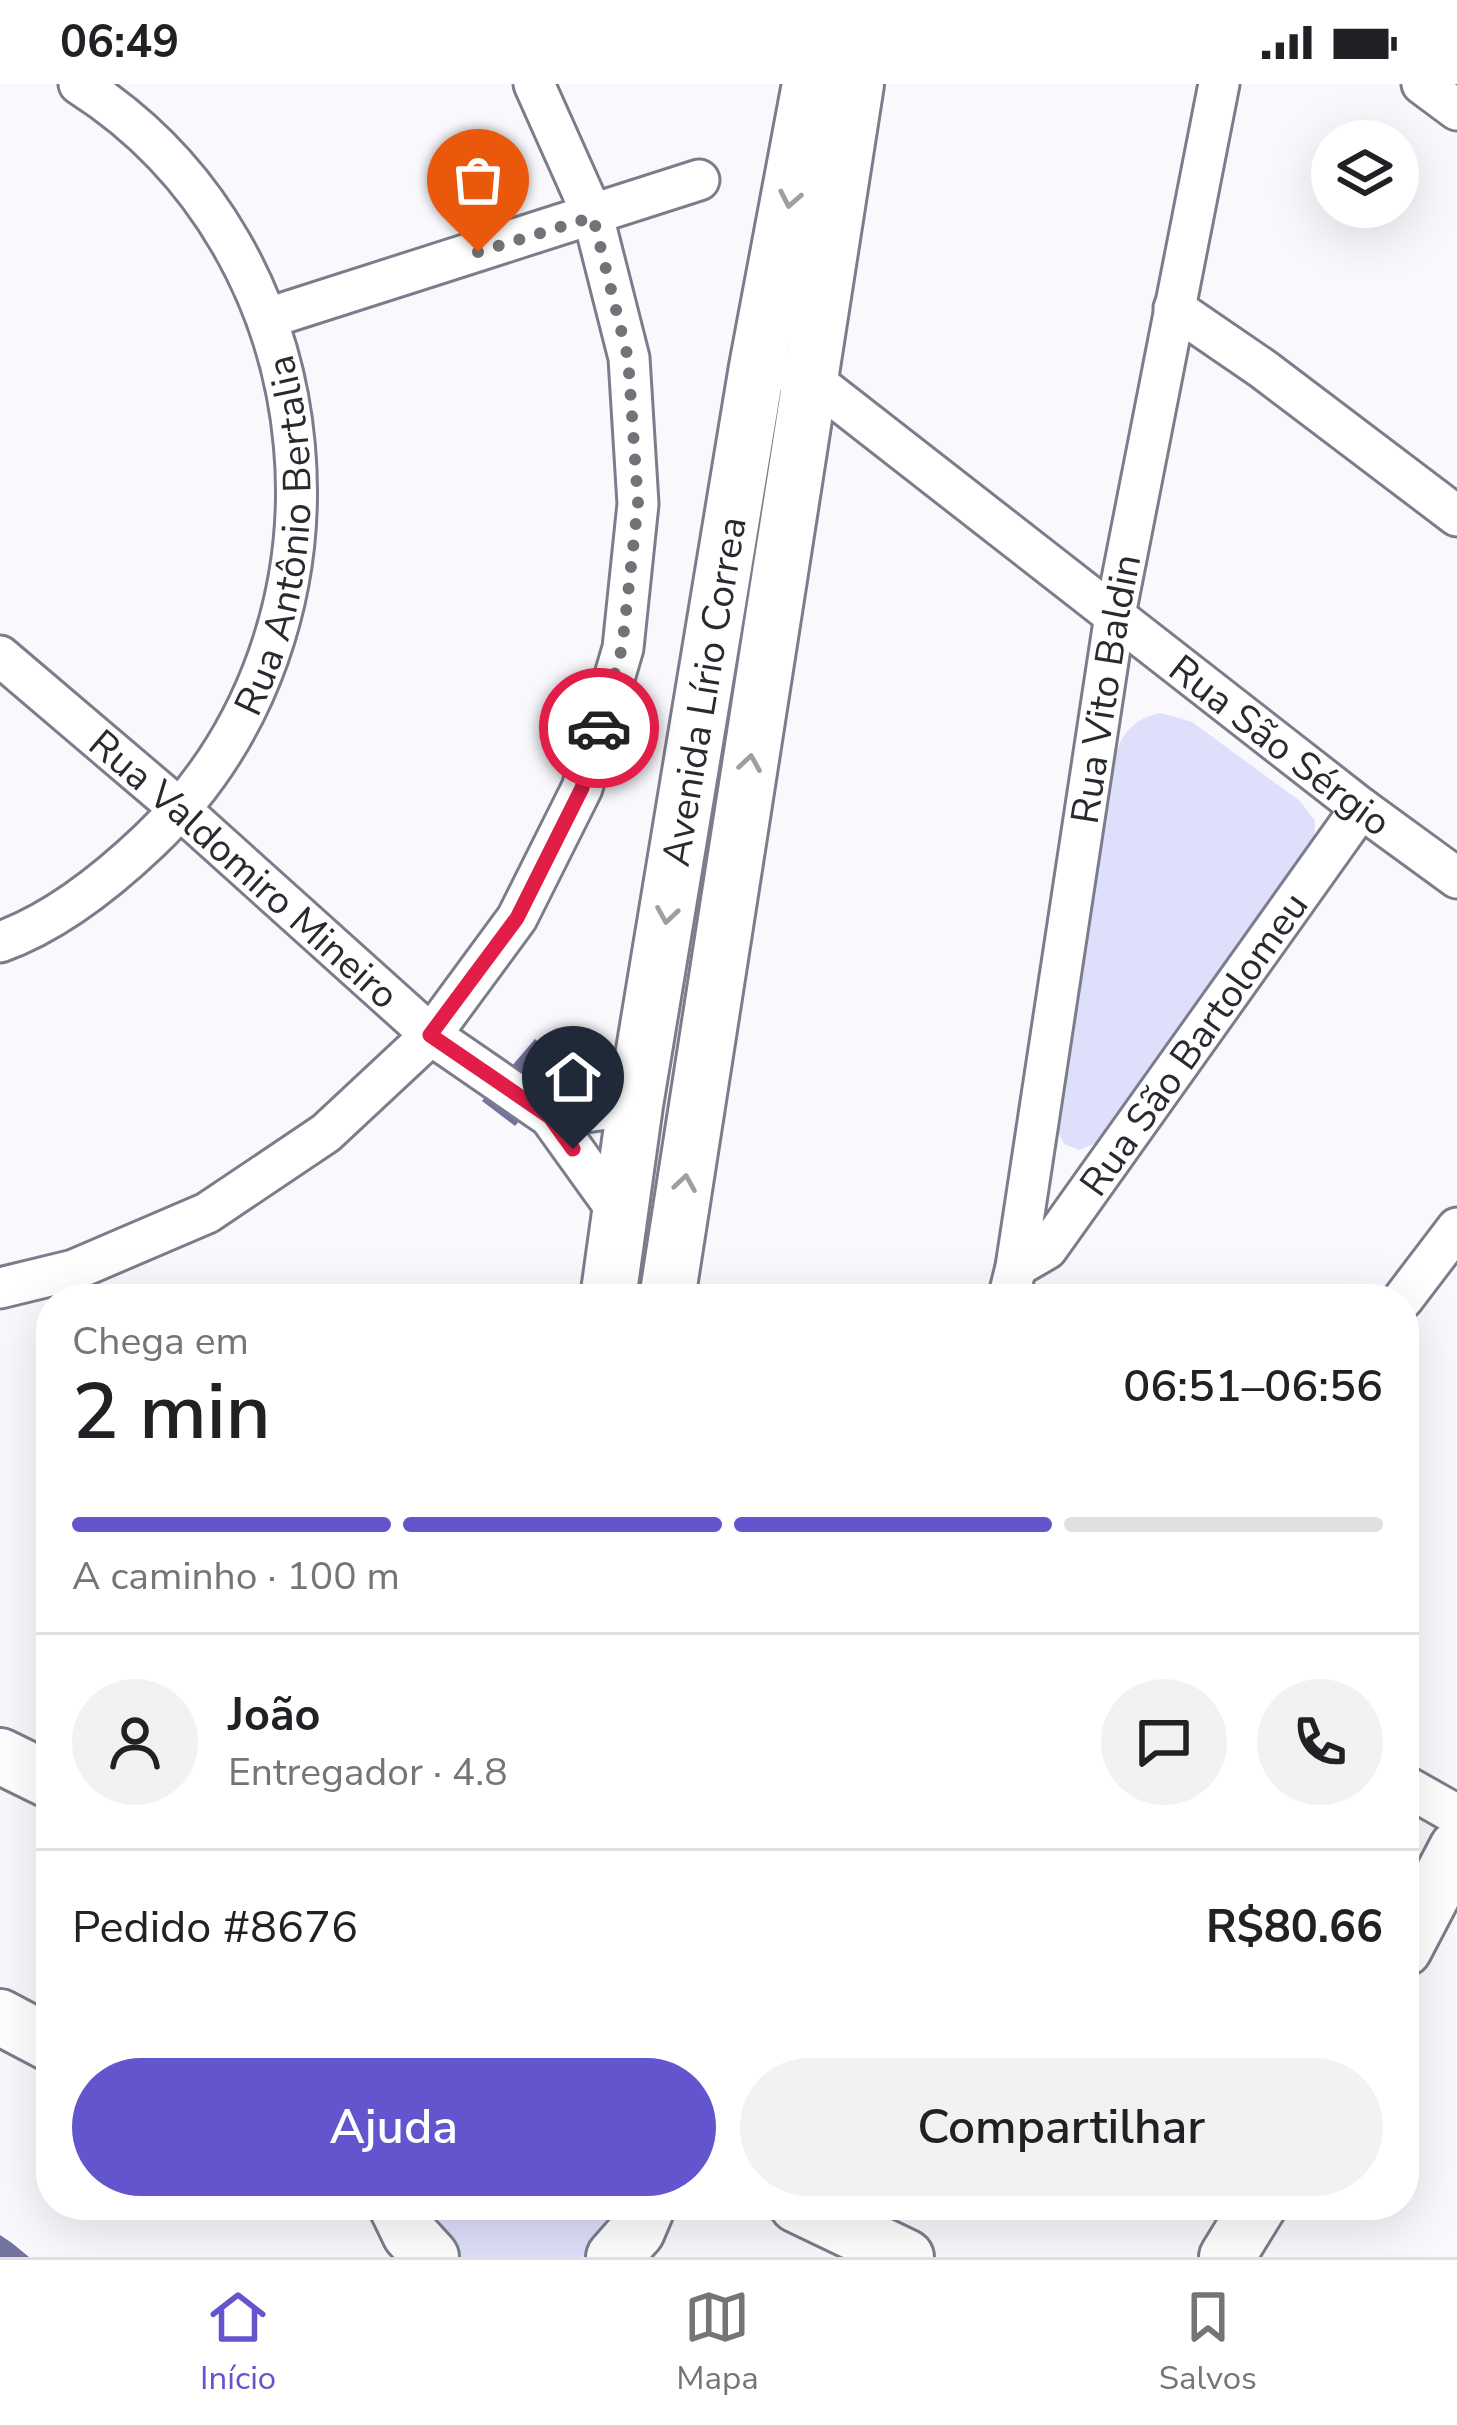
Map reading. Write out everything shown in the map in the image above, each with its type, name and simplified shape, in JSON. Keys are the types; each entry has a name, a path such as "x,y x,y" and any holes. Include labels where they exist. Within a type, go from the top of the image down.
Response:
{"main road":[{"name":"Avenida Lírio Correa","path":"610,1284 635,1105 810,84"},
{"name":"Avenida Lírio Correa","path":"669,1284 856,84"},
{"path":"0,1756 36,1774"},
{"path":"1419,1920 1457,1848"},
{"path":"0,2017 36,2036"},
{"path":"382,2220 416,2240"},
{"path":"614,2257 641,2220"},
{"path":"828,2220 906,2257"},
{"path":"1227,2257 1250,2220"}],"street":[{"name":"Rua Antônio Bertalia","path":"0,942 106,882 182,810 232,739 269,660 292,576 299,489 291,402 268,318 208,205 122,111 79,84"},
{"path":"0,1288 74,1270 207,1213 326,1133 430,1035 517,918 582,788 622,648 638,503 636,462 628,358 593,217 534,84"},
{"name":"Rua Vito Baldin","path":"1012,1283 1115,615 1220,84"},
{"path":"1423,84 1457,110"},
{"path":"268,318 699,180"},
{"path":"1174,308 1457,516"},
{"name":"Rua São Sérgio","path":"758,367 810,378 1457,878"},
{"name":"Rua Valdomiro Mineiro","path":"0,656 182,810 430,1035 550,1117 620,1213"},
{"name":"Rua São Bartolomeu","path":"1012,1283 1048,1250 1361,808"},
{"path":"550,1117 635,1105"},
{"path":"1414,1284 1457,1228"},
{"path":"1419,1793 1457,1815"}],"shaded area":[{"path":"1161,713 1192,722 1300,801 1315,821 1314,845 1102,1141 1079,1150 1064,1144 1053,1121 1116,753 1132,726"},
{"path":"426,2220 616,2220 594,2250 582,2257 460,2257"}],"building":[{"path":"535,1039 567,1066 515,1126 482,1101"},
{"path":"0,2235 12,2243 29,2257 0,2257"}],"way so far":[{"path":"478,252 593,217 628,358 638,503 622,648 599,728"}],"route":[{"path":"573,1149 550,1117 430,1035 517,918 582,788 599,728"}]}
